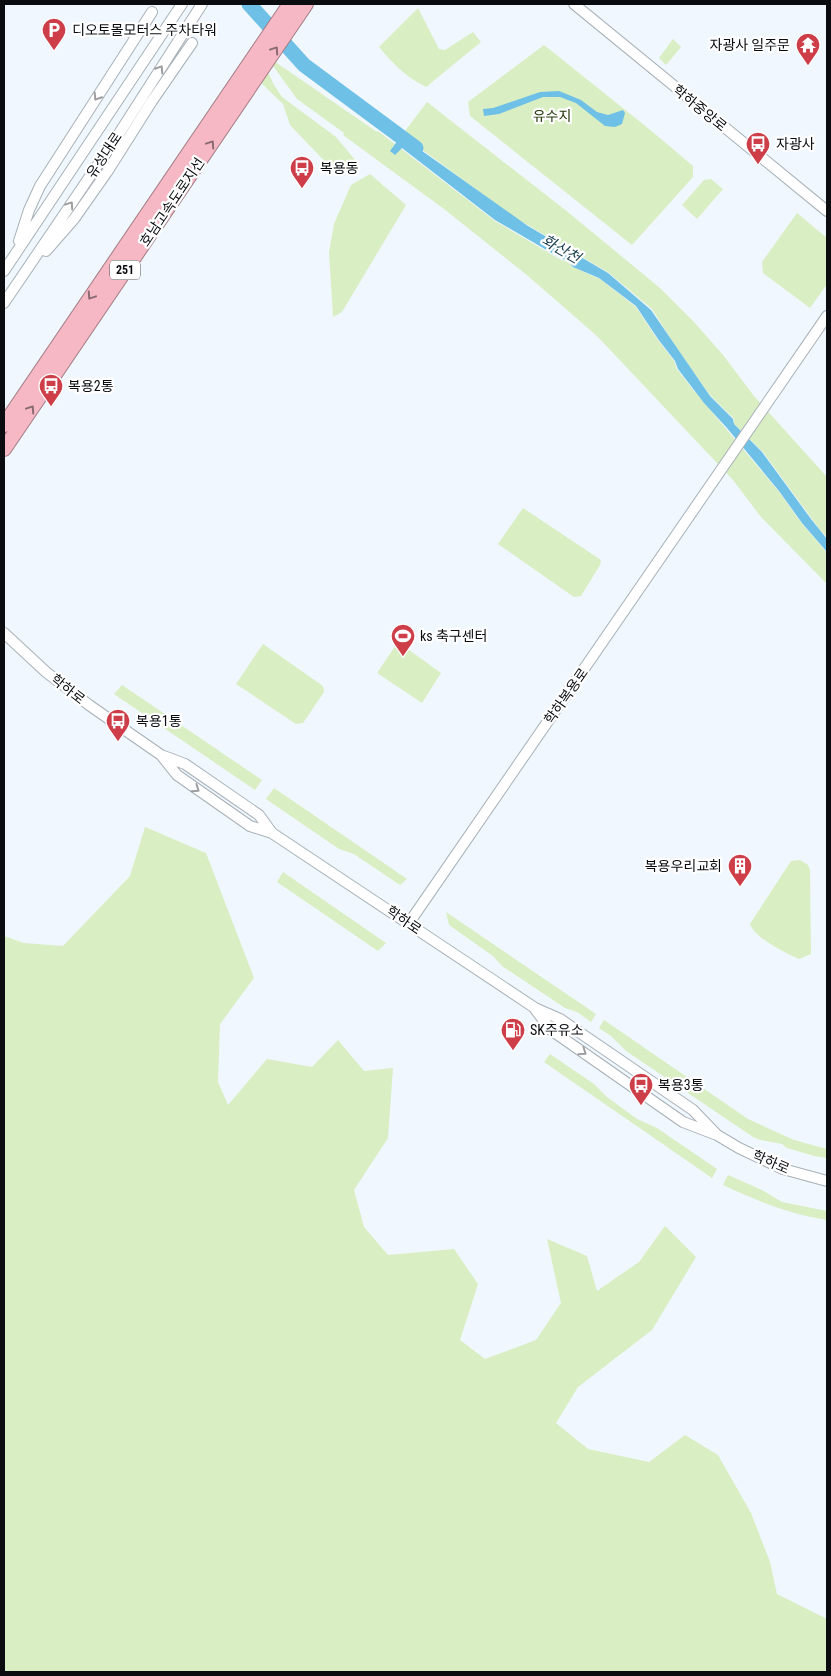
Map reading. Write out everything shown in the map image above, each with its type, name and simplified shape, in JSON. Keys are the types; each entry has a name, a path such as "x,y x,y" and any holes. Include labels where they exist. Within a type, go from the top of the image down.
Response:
{"highway":[{"name":"호남고속도로지선","path":"4,449 242,86 290,4"},
{"name":"호남고속도로지선","path":"4,425 242,86 306,4"}],"street":[{"name":"유성대로","path":"4,271 182,4"},
{"name":"유성대로","path":"4,303 114,140 202,4"},
{"name":"학하중앙로","path":"574,4 827,211"},
{"path":"16,252 29,210 40,186 152,12"},
{"path":"22,277 74,219 192,43"},
{"name":"학하복용로","path":"409,924 827,316"},
{"name":"학하로","path":"4,633 46,672 88,705 161,755 185,764 259,814 272,833 535,1008 560,1019 692,1110 717,1135"},
{"name":"학하로","path":"535,1008 551,1030 683,1122 717,1135 783,1169 827,1181"}],"green space":[{"path":"418,8 439,49 445,50 473,32 481,42 426,87 400,70 379,47"},
{"path":"673,39 681,47 666,65 659,58"},
{"name":"유수지","path":"544,45 693,166 693,177 632,245 470,116 468,102"},
{"path":"274,61 378,131 495,221 561,260 567,261 573,267 600,279 636,307 690,386 780,493 799,520 827,553 827,584 761,517 733,480 597,336 528,276 444,209 297,99 271,63"},
{"path":"266,71 282,97 336,137 356,161 351,168 333,170 290,125 283,104 259,81"},
{"path":"427,102 569,213 660,288 694,322 723,355 754,396 827,477 827,537 763,452 734,424 734,419 709,394 652,309 609,273 514,217 402,135"},
{"path":"370,174 406,205 342,312 333,317 329,252 334,224 351,185"},
{"path":"711,179 723,189 697,219 682,205 704,180"},
{"path":"797,213 827,238 827,284 810,308 763,273 762,262"},
{"path":"523,508 601,560 600,565 581,596 574,597 498,544"},
{"name":"ks 축구센터","path":"398,642 441,673 422,703 377,673"},
{"path":"263,644 323,686 324,692 303,723 296,724 236,684"},
{"path":"122,685 262,780 255,790 114,694"},
{"path":"274,788 407,879 400,885 354,854 339,849 266,799"},
{"path":"145,827 206,853 254,978 220,1024 218,1082 228,1105 267,1059 312,1067 338,1040 364,1071 393,1068 388,1138 354,1190 364,1227 388,1255 454,1249 478,1284 460,1340 485,1359 536,1340 561,1303 547,1239 587,1256 597,1291 639,1262 665,1226 696,1257 652,1330 578,1387 556,1423 588,1449 649,1462 685,1435 718,1455 751,1513 770,1562 777,1594 827,1619 827,1672 4,1672 4,936 24,943 63,946 130,876"},
{"path":"800,860 808,865 810,870 811,954 799,959 764,940 750,924 791,861"},
{"path":"283,872 386,943 378,951 277,882"},
{"path":"446,912 596,1014 591,1022 577,1012 565,1008 502,966 493,956 449,925"},
{"path":"604,1020 748,1119 794,1140 827,1149 827,1158 814,1156 787,1148 782,1144 753,1137 626,1051 611,1036 599,1028"},
{"path":"550,1054 594,1084 607,1097 637,1119 657,1128 717,1169 712,1178 544,1062"},
{"path":"728,1175 762,1190 782,1202 827,1211 827,1220 787,1211 736,1191 723,1185"}],"water":[{"path":"559,91 581,100 597,112 608,115 623,110 625,113 622,124 615,127 605,126 576,103 560,97 543,97 499,114 484,116 483,109 493,108 540,92"},
{"path":"401,136 528,226 608,273 651,310 710,396 762,452 827,539 827,552 727,428 704,403 678,369 675,361 636,306 599,278 573,267 567,260 562,259 495,220 402,148 395,155 390,151"}],"waterway":[{"name":"화산천","path":"249,4 304,65 416,148"}],"place":[{"name":"디오토몰모터스 주차타워","path":"54,51"},
{"name":"자광사 일주문","path":"808,66"},
{"name":"자광사","path":"758,165"},
{"name":"복용동","path":"302,189"},
{"name":"복용2통","path":"51,407"},
{"name":"ks 축구센터","path":"403,657"},
{"name":"복용1통","path":"118,742"},
{"name":"복용우리교회","path":"740,887"},
{"name":"SK주유소","path":"513,1051"},
{"name":"복용3통","path":"641,1106"}]}
